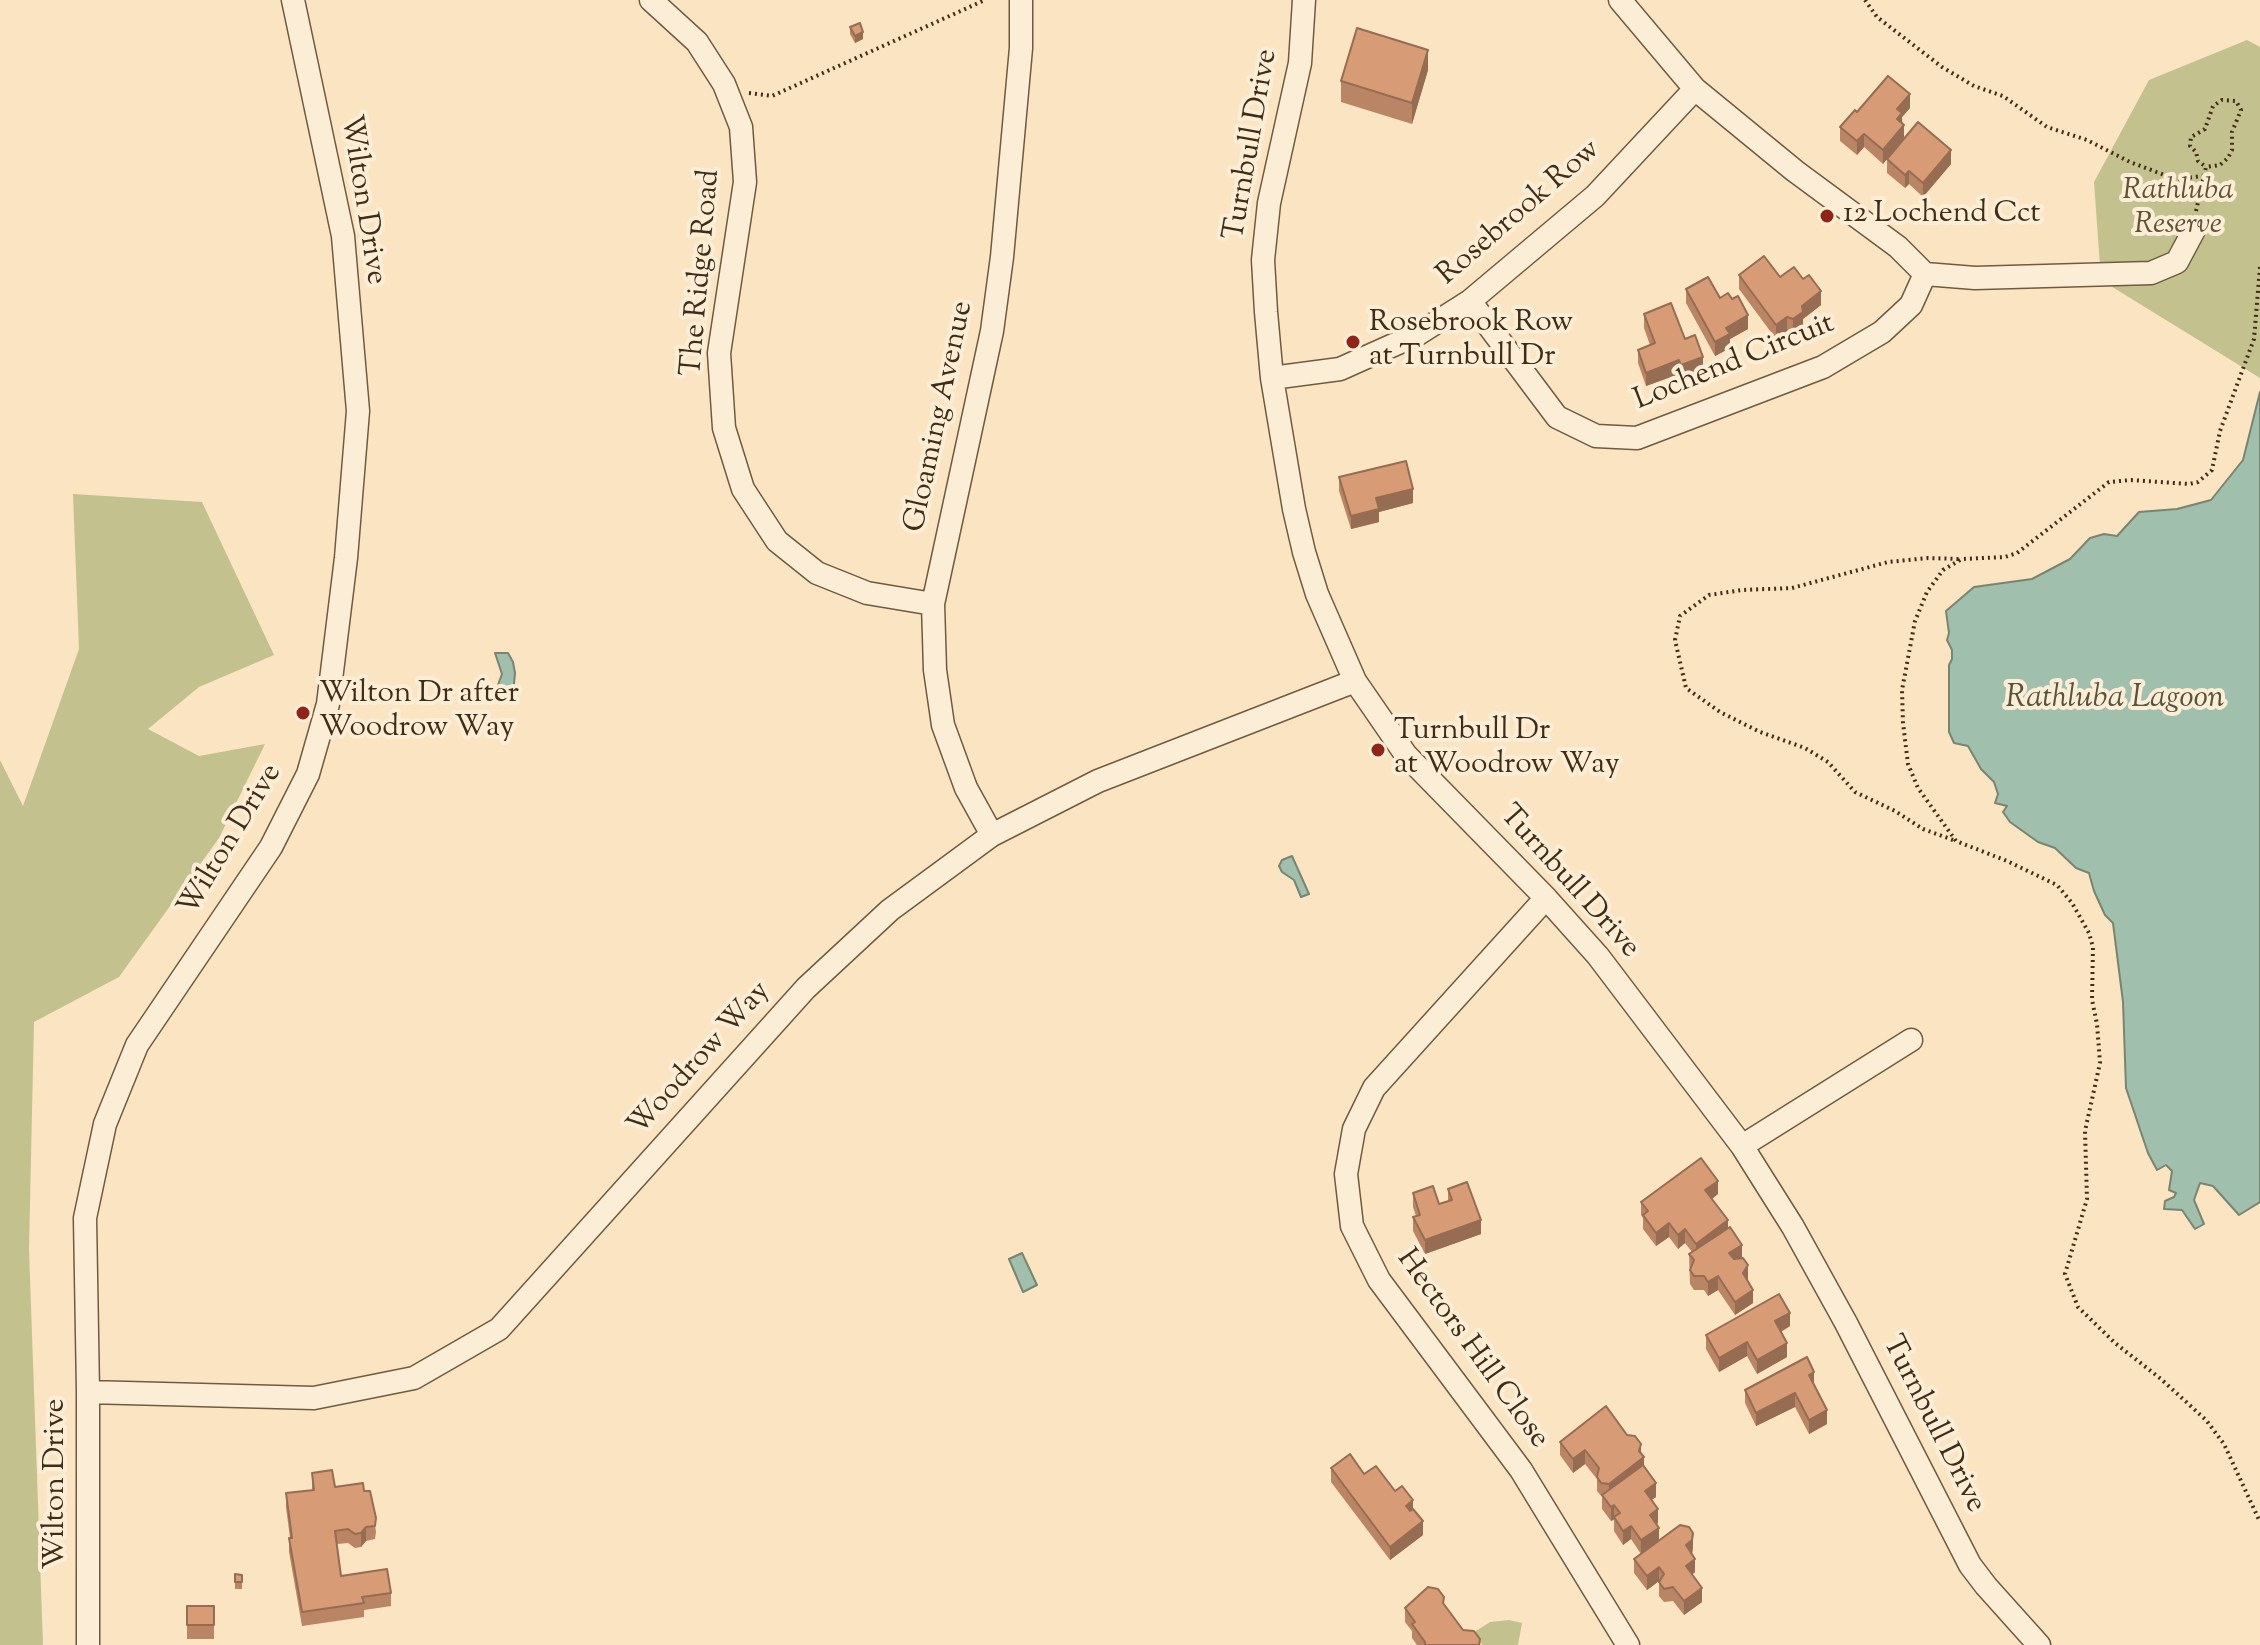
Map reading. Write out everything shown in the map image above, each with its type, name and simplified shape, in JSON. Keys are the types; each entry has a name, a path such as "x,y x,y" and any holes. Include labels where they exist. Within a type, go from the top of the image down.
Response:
{"street":[{"name":"Wilton Drive","path":"88,1645 85,1218 105,1124 137,1045 271,847 308,774 328,704 346,558 358,411 343,236 293,0"},
{"name":"The Ridge Road","path":"651,0 697,42 724,84 741,127 745,182 719,353 724,428 743,489 777,541 817,573 867,593 933,604"},
{"name":"Gloaming Avenue","path":"992,835 966,788 943,725 935,670 933,604 992,331 1002,257 1021,48 1021,0"},
{"name":"Turnbull Drive","path":"1304,0 1300,63 1269,203 1263,260 1272,378 1294,509 1317,594 1355,681 1406,755 1546,898 1598,956 1742,1146 1793,1227 1846,1323 1970,1565 1993,1596 2039,1645"},
{"path":"1620,0 1695,89 1795,171 1898,247 1925,274 1975,278 2151,273 2177,262 2194,230"},
{"name":"Rosebrook Row","path":"1272,378 1340,369 1418,334 1470,301 1595,196 1695,89"},
{"name":"Lochend Circuit","path":"1470,301 1557,417 1596,436 1637,438 1823,367 1892,323 1911,305 1925,274"},
{"name":"Woodrow Way","path":"88,1392 314,1398 414,1378 499,1329 806,988 890,910 992,835 1098,781 1355,681"},
{"name":"Hectors Hill Close","path":"1546,898 1374,1088 1354,1129 1346,1174 1352,1226 1379,1280 1521,1470 1628,1645"},
{"path":"1742,1146 1911,1040"}],"path":[{"path":"730,100 752,92 772,96 985,0"},
{"path":"1865,0 1877,17 1942,67 1974,86 2003,96 2047,127 2087,140 2130,162 2175,179 2204,176"},
{"path":"2222,100 2236,101 2241,110 2232,132 2232,150 2220,165 2206,167 2198,161 2196,152 2190,146 2191,137 2205,129 2213,106 2222,100"},
{"path":"2194,230 2206,167"},
{"path":"2260,267 2254,339 2220,431 2212,470 2205,477 2189,484 2131,480 2109,482 2017,553 2005,557 1888,562 1792,588 1709,595 1680,616 1675,640 1686,688 1720,712 1760,732 1805,748 1828,762 1855,792 1895,811 1923,829 2007,861 2057,885 2072,903 2089,933 2093,947 2092,1000 2100,1063 2085,1131 2087,1199 2065,1274 2078,1307 2115,1343 2206,1420 2224,1444 2260,1522"},
{"path":"1956,841 1918,788 1908,764 1902,690 1915,621 1927,592 1943,570 1962,559"}],"green space":[{"name":"Rathluba Reserve","path":"2247,40 2260,47 2260,378 2101,280 2094,182 2149,80"},
{"path":"73,494 202,502 274,655 199,687 148,729 199,756 265,744 219,838 119,977 34,1022 29,1249 43,1645 0,1645 0,760 23,806 79,649"},
{"path":"1509,1620 1522,1623 1518,1645 1482,1645 1475,1635 1490,1622"}],"water":[{"name":"Rathluba Lagoon","path":"2260,392 2260,1202 2239,1215 2213,1186 2200,1183 2194,1200 2204,1224 2195,1229 2182,1210 2164,1209 2165,1201 2176,1193 2169,1190 2172,1171 2166,1165 2157,1170 2148,1153 2126,1088 2123,1002 2113,923 2105,915 2089,873 2076,868 2055,848 2038,842 2010,822 2003,812 2007,806 1995,803 1998,794 1994,782 1981,769 1968,746 1954,743 1949,732 1949,665 1952,650 1947,640 1946,611 1974,587 2032,579 2070,559 2090,538 2104,534 2117,536 2139,512 2177,509 2211,500 2243,460"},
{"path":"495,653 508,653 513,662 514,684 508,693 495,693 502,674"},
{"path":"1292,856 1309,894 1301,897 1294,880 1279,866 1282,860"},
{"path":"1022,1253 1037,1285 1023,1292 1009,1259"}],"building":[{"path":"860,23 863,32 855,36 850,27"},
{"path":"1357,28 1428,50 1412,103 1341,81"},
{"path":"1888,76 1910,94 1897,109 1902,113 1897,119 1904,125 1883,150 1864,134 1857,141 1840,127"},
{"path":"1918,122 1951,150 1923,183 1909,171 1905,175 1887,159"},
{"path":"1764,256 1780,277 1794,267 1803,279 1809,275 1821,291 1802,306 1803,312 1793,319 1787,317 1776,325 1739,275"},
{"path":"1708,277 1720,298 1728,293 1732,299 1738,296 1748,315 1726,328 1730,334 1715,342 1686,289"},
{"path":"1671,303 1685,339 1695,335 1703,357 1681,365 1679,360 1646,373 1638,350 1655,343 1644,314"},
{"path":"1406,461 1413,489 1376,498 1379,509 1351,516 1339,477"},
{"path":"1701,1158 1718,1181 1705,1190 1728,1220 1696,1244 1685,1229 1678,1235 1669,1223 1656,1233 1643,1215 1648,1211 1641,1202"},
{"path":"1467,1182 1481,1220 1425,1240 1413,1217 1420,1215 1413,1193 1433,1186 1439,1204 1452,1200 1448,1189"},
{"path":"1730,1227 1742,1245 1729,1253 1734,1259 1743,1258 1748,1265 1743,1273 1753,1290 1735,1302 1718,1276 1708,1282 1704,1276 1694,1276 1690,1270 1694,1260 1689,1254"},
{"path":"1779,1294 1790,1313 1775,1321 1787,1343 1757,1360 1747,1342 1719,1358 1706,1335"},
{"path":"1807,1357 1814,1372 1809,1375 1827,1410 1809,1420 1795,1393 1756,1413 1745,1390"},
{"path":"1606,1406 1627,1435 1635,1436 1641,1444 1639,1451 1644,1457 1609,1484 1601,1483 1597,1477 1599,1468 1585,1450 1573,1459 1560,1442"},
{"path":"1350,1454 1364,1474 1376,1466 1395,1491 1402,1486 1413,1500 1406,1506 1423,1521 1390,1547 1331,1468"},
{"path":"1643,1465 1656,1483 1645,1491 1658,1509 1650,1515 1659,1528 1641,1540 1631,1526 1623,1531 1614,1517 1620,1513 1602,1495"},
{"path":"332,1470 335,1487 363,1483 364,1491 370,1491 376,1518 375,1526 366,1527 361,1533 355,1534 348,1529 335,1531 341,1576 387,1569 391,1593 362,1597 364,1603 302,1612 289,1538 292,1538 286,1493 314,1490 312,1473"},
{"path":"1680,1525 1689,1527 1693,1533 1692,1540 1686,1545 1695,1559 1686,1566 1702,1588 1684,1601 1673,1587 1664,1589 1659,1582 1664,1574 1659,1567 1647,1576 1634,1559"},
{"path":"235,1574 242,1575 242,1582 235,1582"},
{"path":"1428,1587 1438,1589 1444,1597 1443,1603 1463,1630 1474,1631 1480,1639 1479,1645 1425,1645 1405,1608"},
{"path":"187,1606 214,1606 214,1625 187,1625"}],"place":[{"name":"12 Lochend Cct","path":"1827,216"},
{"name":"Rosebrook Row at Turnbull Dr","path":"1353,342"},
{"name":"Wilton Dr after Woodrow Way","path":"303,713"},
{"name":"Turnbull Dr at Woodrow Way","path":"1378,750"}]}
